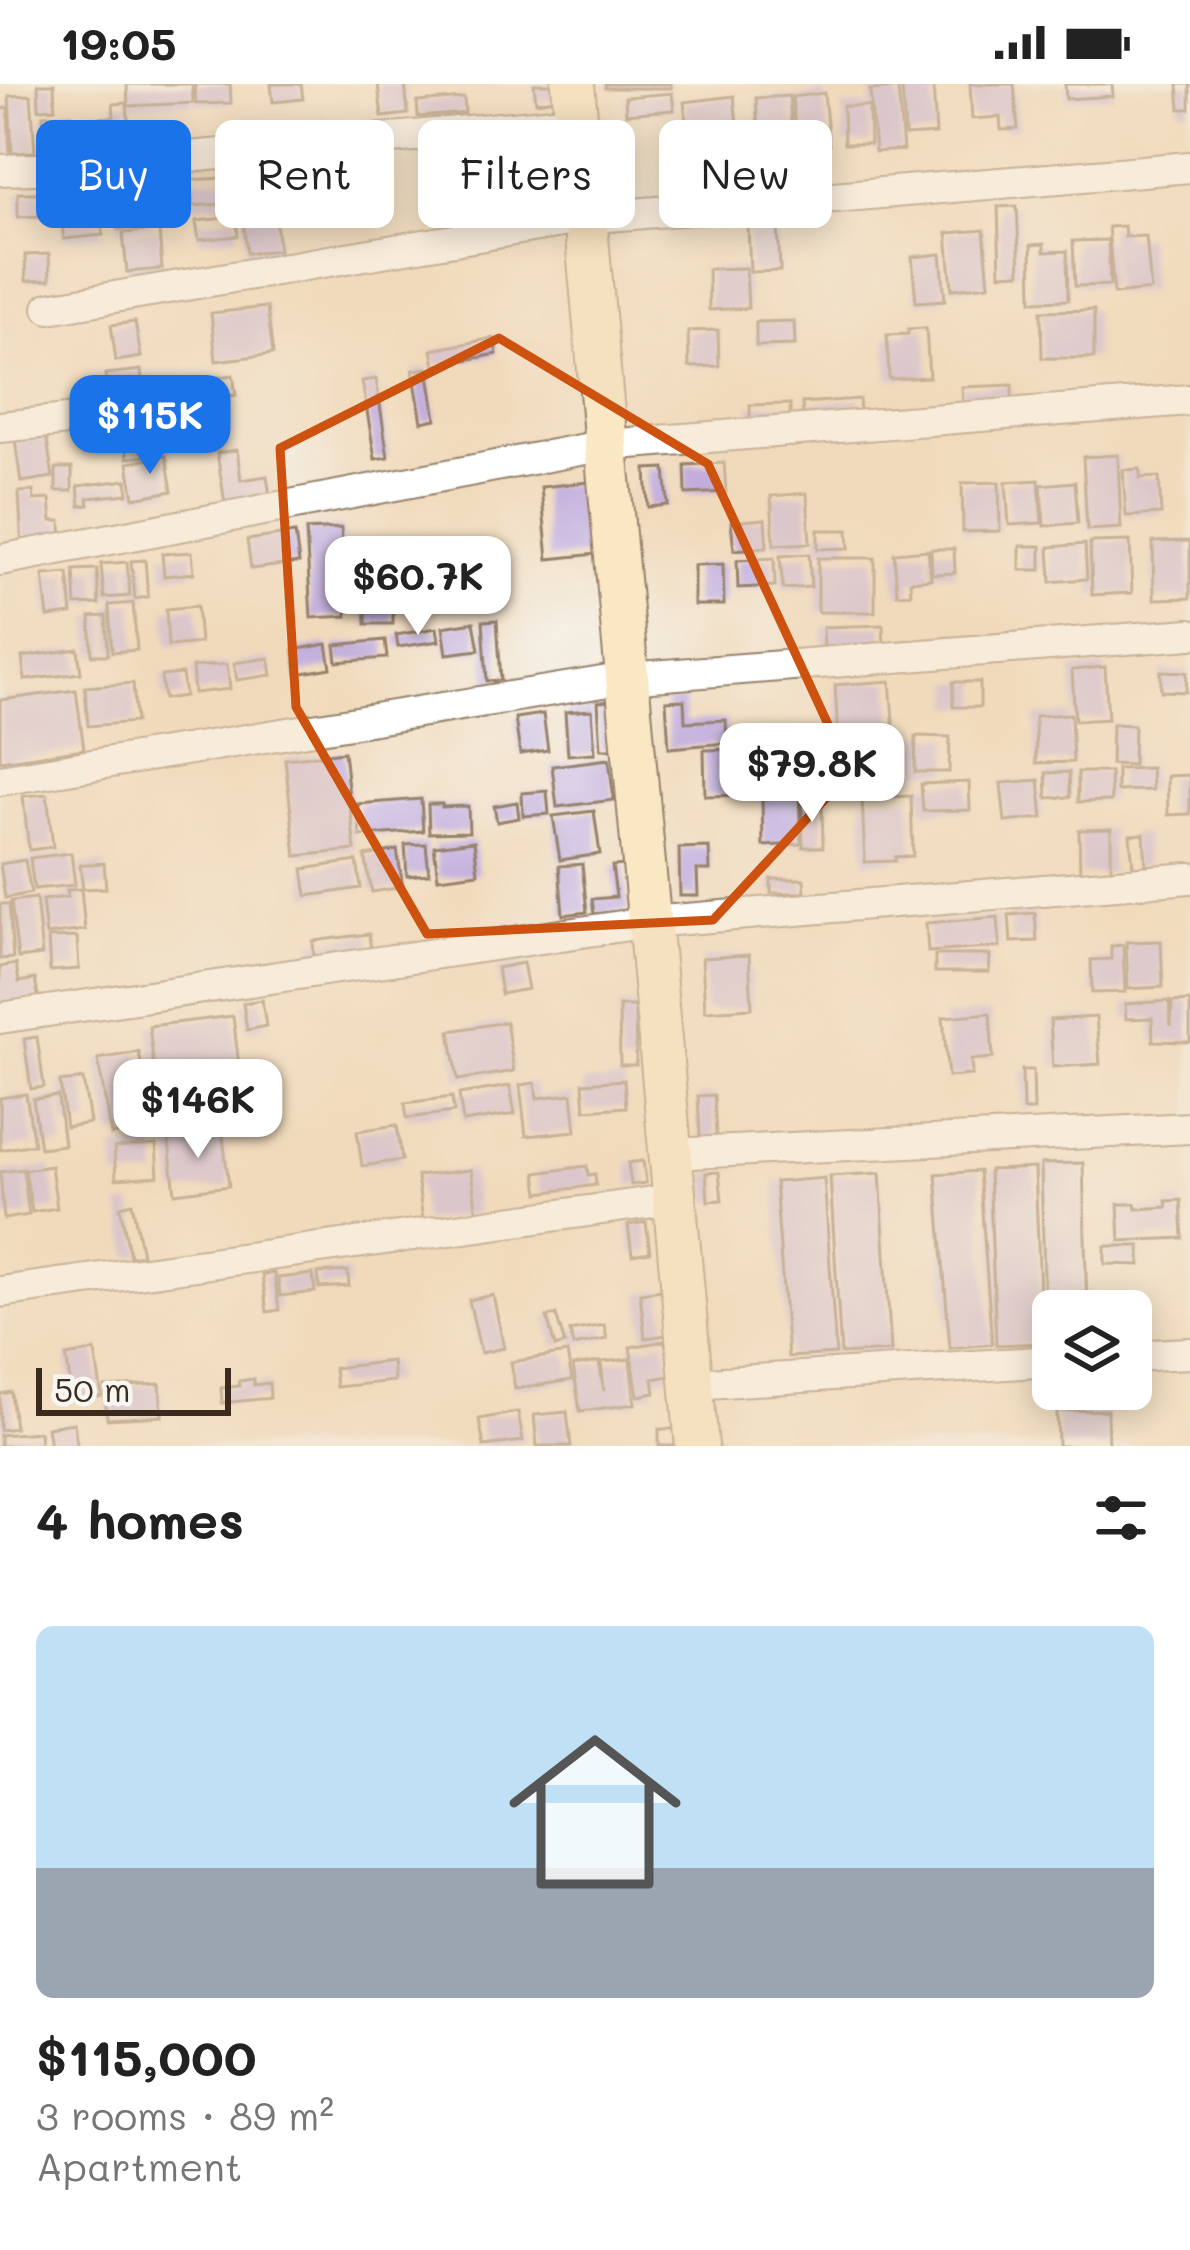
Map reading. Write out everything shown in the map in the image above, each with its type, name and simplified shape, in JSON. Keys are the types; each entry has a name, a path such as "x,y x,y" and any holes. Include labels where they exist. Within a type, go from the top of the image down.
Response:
{"street":[{"path":"0,170 69,168 575,102"},
{"path":"635,214 1190,167"},
{"path":"49,308 526,228"},
{"path":"587,228 697,1446"},
{"path":"0,560 606,446 1190,400"},
{"path":"0,427 76,418"},
{"path":"0,780 627,678 1190,634"},
{"path":"0,1018 650,922 1190,878"},
{"path":"671,1154 1190,1129"},
{"path":"0,1292 675,1199"},
{"path":"1152,1356 1190,1353"},
{"path":"692,1384 1032,1362"}],"highlighted area":[{"path":"499,338 708,464 850,772 713,920 427,934 296,707 280,448"}],"building":[{"path":"38,84 54,84 55,108 39,109"},
{"path":"127,84 192,84 193,103 128,106"},
{"path":"195,84 230,84 231,103 196,104"},
{"path":"271,84 301,84 303,99 273,102"},
{"path":"378,84 405,84 408,114 382,117"},
{"path":"534,84 554,84 555,99 536,102"},
{"path":"605,84 671,84 671,88 605,88"},
{"path":"933,84 936,134 905,136 902,86"},
{"path":"970,84 1014,84 1018,129 1001,130 1000,117 972,119"},
{"path":"1065,84 1112,84 1113,96 1066,99"},
{"path":"1178,84 1190,84 1190,109 1180,109"},
{"path":"898,88 903,150 875,152 870,90"},
{"path":"672,93 674,110 626,114 625,97"},
{"path":"824,93 827,120 794,120 792,97"},
{"path":"31,95 35,152 12,153 9,96"},
{"path":"734,96 737,120 686,120 684,102"},
{"path":"789,96 791,120 757,120 756,98"},
{"path":"464,98 465,113 418,117 417,102"},
{"path":"127,103 128,120 74,120 114,117 113,104"},
{"path":"843,106 869,106 870,144 844,144"},
{"path":"8,108 10,158 0,159 0,109"},
{"path":"71,114 71,120 43,120 43,115"},
{"path":"215,178 215,205 193,206 191,180"},
{"path":"18,193 36,193 36,216 18,217"},
{"path":"1017,206 1020,273 1000,274 998,207"},
{"path":"215,219 215,228 237,228 238,236 199,240 196,221"},
{"path":"1124,226 1125,237 1146,236 1151,290 1114,294 1108,227"},
{"path":"62,228 102,228 103,235 64,239"},
{"path":"244,228 277,228 279,250 247,253"},
{"path":"748,228 778,228 780,271 750,272"},
{"path":"159,230 162,269 127,272 123,233"},
{"path":"984,230 989,285 952,289 947,233"},
{"path":"1108,240 1110,285 1075,286 1073,241"},
{"path":"1044,244 1044,252 1067,251 1068,300 1032,301 1031,245"},
{"path":"49,254 50,280 26,281 25,255"},
{"path":"941,254 945,300 916,302 912,257"},
{"path":"746,268 748,308 709,310 708,269"},
{"path":"267,307 273,354 216,361 211,313"},
{"path":"1094,310 1094,358 1042,358 1041,311"},
{"path":"794,321 795,345 756,346 756,322"},
{"path":"135,322 141,357 116,361 111,325"},
{"path":"926,328 929,377 889,379 887,335"},
{"path":"718,330 719,366 689,367 688,331"},
{"path":"494,338 497,354 435,366 432,350"},
{"path":"428,368 436,419 422,422 413,370"},
{"path":"141,370 143,393 107,396 105,374"},
{"path":"233,375 236,395 221,397 219,377"},
{"path":"376,379 388,457 375,459 362,381"},
{"path":"1012,385 1012,403 963,405 962,387"},
{"path":"859,399 860,411 803,416 802,403"},
{"path":"221,401 226,428 161,441 156,414"},
{"path":"790,404 790,422 750,423 750,405"},
{"path":"155,424 158,455 127,458 124,427"},
{"path":"117,426 120,450 84,454 81,431"},
{"path":"46,435 53,477 21,482 15,439"},
{"path":"237,450 241,480 267,476 270,496 225,503 217,453"},
{"path":"1118,455 1121,528 1087,530 1083,457"},
{"path":"166,456 172,491 134,498 128,463"},
{"path":"724,463 726,492 686,494 685,465"},
{"path":"56,468 72,468 72,491 56,491"},
{"path":"665,468 668,505 648,507 646,469"},
{"path":"1140,469 1140,478 1159,477 1161,514 1126,516 1123,470"},
{"path":"127,480 128,494 88,498 89,505 80,506 78,486"},
{"path":"1039,480 1042,523 1009,525 1006,482"},
{"path":"590,482 597,554 548,559 541,487"},
{"path":"999,482 1000,531 963,532 962,483"},
{"path":"1075,482 1078,523 1044,526 1041,485"},
{"path":"33,491 34,500 50,499 52,521 61,521 62,547 22,550 19,492"},
{"path":"807,493 810,543 774,545 771,496"},
{"path":"765,519 767,547 734,550 731,522"},
{"path":"341,528 347,616 311,618 306,530"},
{"path":"818,530 848,530 849,548 818,549"},
{"path":"295,533 299,563 251,569 247,540"},
{"path":"1130,541 1132,593 1092,595 1090,542"},
{"path":"1190,541 1190,598 1154,599 1153,542"},
{"path":"1085,544 1087,579 1051,582 1049,547"},
{"path":"1020,546 1041,546 1041,570 1020,570"},
{"path":"931,549 954,549 955,573 932,574"},
{"path":"928,550 931,579 910,581 911,593 897,594 894,553"},
{"path":"192,552 194,573 164,576 162,554"},
{"path":"809,554 811,587 783,589 780,556"},
{"path":"774,558 775,586 738,588 737,560"},
{"path":"818,558 875,558 875,612 818,612"},
{"path":"145,560 148,597 135,599 131,561"},
{"path":"127,562 130,596 104,598 101,564"},
{"path":"723,564 724,605 694,605 694,565"},
{"path":"97,569 99,604 76,605 74,570"},
{"path":"68,573 72,614 48,617 43,575"},
{"path":"366,585 393,586 393,624 366,624"},
{"path":"133,603 137,650 112,652 109,605"},
{"path":"197,606 200,643 168,646 166,609"},
{"path":"106,616 108,655 92,655 90,617"},
{"path":"497,620 501,680 487,681 483,621"},
{"path":"474,622 479,650 447,654 443,627"},
{"path":"883,625 884,647 824,649 823,627"},
{"path":"437,628 439,641 398,647 396,635"},
{"path":"385,640 387,658 337,662 335,645"},
{"path":"327,644 331,668 297,674 293,650"},
{"path":"78,649 81,673 25,680 22,657"},
{"path":"269,658 272,675 237,680 234,663"},
{"path":"227,664 230,689 194,693 192,667"},
{"path":"1105,667 1108,719 1075,721 1072,670"},
{"path":"1161,671 1187,672 1186,692 1161,691"},
{"path":"182,674 185,696 164,699 161,676"},
{"path":"890,681 894,732 838,736 835,685"},
{"path":"953,682 980,682 980,707 953,707"},
{"path":"133,683 136,722 88,726 85,687"},
{"path":"76,690 84,749 0,761 0,700"},
{"path":"684,700 685,722 726,720 727,743 669,748 666,701"},
{"path":"614,701 617,749 601,749 598,702"},
{"path":"592,710 595,753 568,755 565,712"},
{"path":"543,714 548,750 520,754 515,718"},
{"path":"1071,714 1073,762 1036,763 1035,716"},
{"path":"1112,724 1134,725 1133,765 1111,764"},
{"path":"916,736 950,737 949,772 915,772"},
{"path":"811,739 814,785 763,787 761,742"},
{"path":"750,749 751,795 705,796 704,750"},
{"path":"344,752 355,850 296,856 285,759"},
{"path":"609,759 614,800 557,807 552,766"},
{"path":"1151,768 1152,790 1117,791 1117,769"},
{"path":"1069,772 1070,797 1047,798 1046,773"},
{"path":"1078,772 1110,772 1111,801 1078,802"},
{"path":"1190,775 1190,814 1168,815 1167,776"},
{"path":"1039,780 1043,818 1005,822 1001,783"},
{"path":"969,782 970,810 923,811 921,784"},
{"path":"547,791 549,814 523,816 522,793"},
{"path":"47,794 53,847 29,850 23,796"},
{"path":"799,794 801,844 763,846 762,795"},
{"path":"911,796 913,856 865,862 862,798"},
{"path":"421,799 423,831 360,836 358,804"},
{"path":"517,802 519,818 497,822 494,806"},
{"path":"802,803 822,803 823,847 803,847"},
{"path":"428,804 468,806 469,832 429,833"},
{"path":"594,811 600,854 560,860 553,816"},
{"path":"1111,829 1111,874 1080,874 1079,830"},
{"path":"1144,834 1146,866 1133,867 1130,835"},
{"path":"474,841 478,873 438,878 434,846"},
{"path":"426,844 429,874 407,876 405,845"},
{"path":"709,847 710,870 697,870 698,896 680,896 679,848"},
{"path":"397,850 403,887 372,892 365,856"},
{"path":"71,853 75,885 34,889 30,858"},
{"path":"25,860 31,893 5,898 0,864"},
{"path":"357,861 361,888 307,896 303,869"},
{"path":"104,863 106,888 83,889 80,865"},
{"path":"582,864 587,912 563,915 559,866"},
{"path":"624,865 628,910 594,914 592,899 616,897 612,866"},
{"path":"771,879 804,879 805,893 771,893"},
{"path":"81,889 85,930 46,935 42,900 68,897 67,890"},
{"path":"36,898 42,955 18,958 11,901"},
{"path":"0,904 9,904 13,958 0,959"},
{"path":"1035,913 1037,941 1011,942 1009,915"},
{"path":"998,917 1000,947 928,952 926,923"},
{"path":"369,934 371,950 314,957 313,941"},
{"path":"77,937 79,969 50,971 48,938"},
{"path":"1161,941 1163,987 1128,989 1126,942"},
{"path":"1123,945 1125,992 1092,993 1091,960 1111,959 1111,946"},
{"path":"749,955 752,1008 705,1011 702,958"},
{"path":"935,955 990,955 989,972 935,972"},
{"path":"523,963 528,989 501,994 497,968"},
{"path":"16,964 19,982 35,979 39,1001 0,1008 0,967"},
{"path":"262,1000 266,1026 247,1030 243,1003"},
{"path":"1169,1001 1171,1026 1172,1002 1190,1001 1190,1042 1153,1041 1152,1018 1126,1019 1125,1004"},
{"path":"619,1006 635,1006 636,1065 620,1065"},
{"path":"990,1013 993,1058 971,1060 972,1075 948,1077 943,1017"},
{"path":"233,1016 243,1098 159,1108 149,1026"},
{"path":"1096,1017 1100,1064 1053,1067 1050,1020"},
{"path":"506,1022 514,1071 458,1080 450,1031"},
{"path":"37,1037 44,1087 31,1089 24,1039"},
{"path":"139,1052 152,1128 111,1135 98,1059"},
{"path":"1022,1070 1033,1070 1034,1110 1023,1110"},
{"path":"83,1079 90,1123 66,1127 60,1082"},
{"path":"624,1080 626,1107 585,1110 583,1083"},
{"path":"535,1083 537,1098 572,1094 576,1131 526,1136 520,1085"},
{"path":"510,1086 515,1114 463,1122 459,1094"},
{"path":"26,1094 34,1144 0,1150 0,1098"},
{"path":"714,1095 716,1137 700,1138 698,1096"},
{"path":"58,1096 64,1145 40,1148 33,1099"},
{"path":"452,1097 454,1112 407,1118 405,1103"},
{"path":"397,1125 402,1160 362,1166 357,1131"},
{"path":"222,1129 229,1186 175,1193 168,1135"},
{"path":"156,1145 158,1176 116,1179 114,1148"},
{"path":"643,1161 646,1183 631,1185 628,1163"},
{"path":"1083,1163 1086,1290 1044,1290 1041,1164"},
{"path":"51,1166 57,1208 32,1212 25,1170"},
{"path":"587,1166 588,1175 595,1174 596,1185 539,1193 536,1173"},
{"path":"1035,1168 1040,1290 1032,1290 1032,1343 996,1345 989,1170"},
{"path":"23,1169 29,1215 4,1219 0,1172"},
{"path":"471,1170 477,1214 423,1221 417,1176"},
{"path":"979,1171 992,1344 950,1348 936,1174"},
{"path":"719,1172 722,1200 708,1201 706,1173"},
{"path":"880,1173 891,1351 841,1354 830,1176"},
{"path":"824,1178 836,1354 788,1357 775,1182"},
{"path":"1181,1200 1183,1238 1120,1241 1118,1204 1135,1204 1136,1209 1167,1207 1166,1201"},
{"path":"132,1203 142,1255 130,1257 120,1206"},
{"path":"646,1222 650,1252 632,1255 628,1225"},
{"path":"1105,1246 1140,1246 1140,1265 1105,1264"},
{"path":"348,1271 349,1286 319,1288 318,1273"},
{"path":"274,1273 279,1310 267,1312 262,1275"},
{"path":"313,1274 315,1292 280,1296 278,1278"},
{"path":"662,1290 667,1335 645,1338 640,1293"},
{"path":"493,1295 504,1348 481,1353 469,1300"},
{"path":"556,1315 565,1344 555,1347 547,1317"},
{"path":"604,1325 607,1339 573,1346 570,1331"},
{"path":"665,1341 670,1376 653,1379 655,1393 638,1396 630,1347"},
{"path":"95,1351 102,1396 73,1401 66,1356"},
{"path":"567,1353 572,1380 515,1389 511,1362"},
{"path":"630,1359 635,1404 580,1411 573,1366 599,1362 604,1391 601,1362"},
{"path":"392,1361 394,1381 336,1387 334,1368"},
{"path":"254,1379 254,1385 269,1383 270,1398 222,1403 221,1388"},
{"path":"160,1384 162,1416 107,1419 105,1387"},
{"path":"11,1392 15,1428 0,1430 0,1394"},
{"path":"1107,1410 1108,1446 1058,1446 1057,1411"},
{"path":"518,1412 523,1441 484,1446 479,1419"},
{"path":"567,1412 571,1446 537,1446 534,1415"},
{"path":"74,1423 77,1446 50,1446 47,1427"},
{"path":"659,1429 675,1429 675,1446 659,1446"},
{"path":"39,1432 40,1446 0,1446 0,1435"}]}
